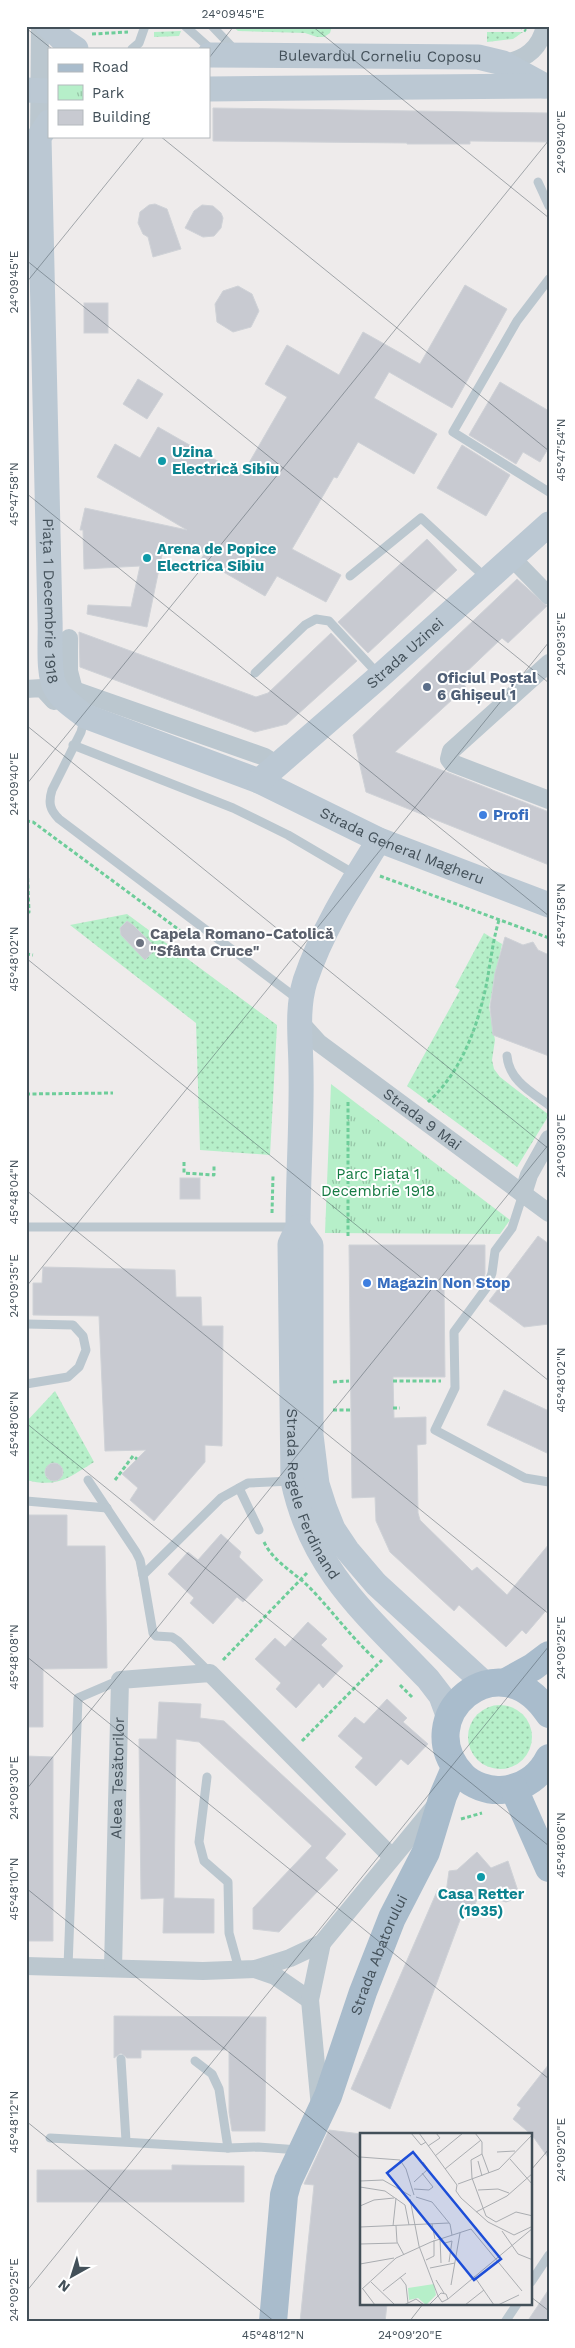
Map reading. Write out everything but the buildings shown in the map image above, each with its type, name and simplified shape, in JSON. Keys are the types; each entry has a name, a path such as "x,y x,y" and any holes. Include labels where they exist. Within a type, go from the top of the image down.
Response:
{"main road":[{"path":"549,1655 533,1667 470,1691 457,1703 449,1718 446,1735 448,1752 455,1768 467,1780 482,1787 498,1790 514,1789 531,1781 544,1768 549,1758"},
{"path":"495,1683 524,1688 539,1699 549,1714"},
{"name":"Strada Abatorului","path":"273,2322 284,2195 302,2151 320,2116 363,1992 392,1918 426,1852 455,1768"},
{"path":"514,1789 549,1868"}],"street":[{"path":"40,26 44,130"},
{"path":"48,26 64,41 82,42"},
{"path":"503,63 527,56 539,41 545,26"},
{"name":"Bulevardul Corneliu Coposu","path":"222,55 478,57 503,63 547,86"},
{"name":"Bulevardul Corneliu Coposu","path":"210,89 547,86"},
{"path":"26,90 48,91"},
{"name":"Piața 1 Decembrie 1918","path":"44,130 52,678 63,695 84,720 259,781"},
{"name":"Strada Uzinei","path":"259,781 279,766 549,524"},
{"path":"512,558 549,596"},
{"path":"63,695 69,671 69,638"},
{"path":"549,663 452,751 449,759 452,763 549,800"},
{"path":"26,689 42,688 265,757 279,766"},
{"name":"Strada General Magheru","path":"259,781 379,840 549,905"},
{"name":"Strada Regele Ferdinand","path":"379,840 343,898 318,948 305,982 300,1011 301,1072 298,1227 290,1244 293,1481 298,1504 307,1530 338,1583 428,1679 441,1696 449,1718"},
{"name":"Strada 9 Mai","path":"300,1011 320,1043 549,1213"},
{"path":"523,1194 528,1175 549,1139"},
{"name":"Strada Regele Ferdinand","path":"298,1227 311,1245 311,1435 317,1484 325,1509 334,1529 347,1550 376,1584 495,1683"},
{"path":"120,1680 210,1673 392,1857"},
{"name":"Aleea Țesătorilor","path":"113,1968 120,1680"},
{"name":"Strada Abatorului","path":"26,1966 202,1971 247,1969 290,1958 322,1943 444,1796"},
{"name":"Strada Abatorului","path":"320,2116 310,2000 322,1943"},
{"path":"247,1969 275,1976 310,2000"}],"lane":[{"path":"185,26 222,55 228,44 212,26"},
{"path":"133,48 138,43 145,28"},
{"path":"538,182 549,206"},
{"path":"549,279 517,321 453,432 549,492"},
{"path":"350,576 421,518 488,580"},
{"path":"255,674 305,625 316,619 329,621 380,676"},
{"path":"84,720 50,795 49,800 52,811 59,820 300,1011"},
{"path":"73,745 233,808 359,872"},
{"path":"507,1056 508,1063 515,1077 528,1090 549,1105"},
{"path":"523,1194 512,1228 495,1251 492,1273 487,1287 454,1332 455,1388 435,1430 525,1478 549,1482"},
{"path":"26,1227 298,1227"},
{"path":"26,1324 73,1325 83,1336 86,1350 79,1367 68,1377 26,1384"},
{"path":"88,1480 140,1560 153,1633 156,1636 172,1637 178,1641 210,1673"},
{"path":"143,1575 222,1498 248,1483 293,1481"},
{"path":"239,1488 259,1530"},
{"path":"26,1501 107,1508"},
{"path":"68,1967 78,1698 120,1680"},
{"path":"207,1777 198,1842 204,1862 228,1882 229,1932 247,1969"},
{"path":"121,2059 126,2141"},
{"path":"195,2061 212,2074 220,2089 228,2148"},
{"path":"50,2138 228,2148 258,2146 302,2151"},
{"path":"532,2280 549,2255"},
{"path":"505,2322 516,2306"}],"path":[{"path":"82,42 145,28"},
{"path":"26,839 30,912 26,912"},
{"path":"359,872 549,938"},
{"path":"415,1114 435,1096 461,1059 483,999 499,920"},
{"path":"26,954 33,954"},
{"path":"26,1094 113,1093"},
{"path":"348,1100 348,1236"},
{"path":"184,1162 184,1173 214,1175 214,1165"},
{"path":"393,1381 454,1381"},
{"path":"393,1408 400,1408"},
{"path":"114,1480 133,1456 138,1459"},
{"path":"259,1530 270,1553 311,1589 353,1639 385,1670"},
{"path":"210,1673 322,1558"},
{"path":"290,1754 396,1645"},
{"path":"398,1683 418,1704"},
{"path":"457,1823 462,1818 475,1813 489,1812"}],"green space":[{"path":"232,26 332,26 330,33 324,37 317,37 305,33 238,31"},
{"path":"181,31 179,36 154,37 154,32"},
{"path":"487,32 523,32 513,39 487,42"},
{"path":"127,914 277,1025 270,1155 200,1150 196,1023 70,925"},
{"path":"484,933 502,944 489,1007 495,1040 492,1060 494,1069 500,1077 549,1115 517,1167 407,1086 460,990 455,987"},
{"name":"Parc Piața 1 Decembrie 1918","path":"331,1084 510,1220 500,1234 325,1233"},
{"path":"55,1391 94,1462 69,1477 55,1482 46,1483 26,1480 26,1422"},
{"path":"500,1705 512,1707 523,1714 530,1725 532,1737 530,1749 523,1760 512,1767 500,1769 488,1767 477,1760 470,1749 468,1737 470,1725 477,1714 488,1707"}],"place":[{"name":"Uzina Electrică Sibiu","path":"162,461"},
{"name":"Arena de Popice Electrica Sibiu","path":"147,558"},
{"name":"Oficiul Poștal 6 Ghișeul 1","path":"427,687"},
{"name":"Profi","path":"483,815"},
{"name":"Capela Romano-Catolică \"Sfânta Cruce\"","path":"140,943"},
{"name":"Magazin Non Stop","path":"367,1283"},
{"name":"Casa Retter (1935)","path":"481,1877"}]}
